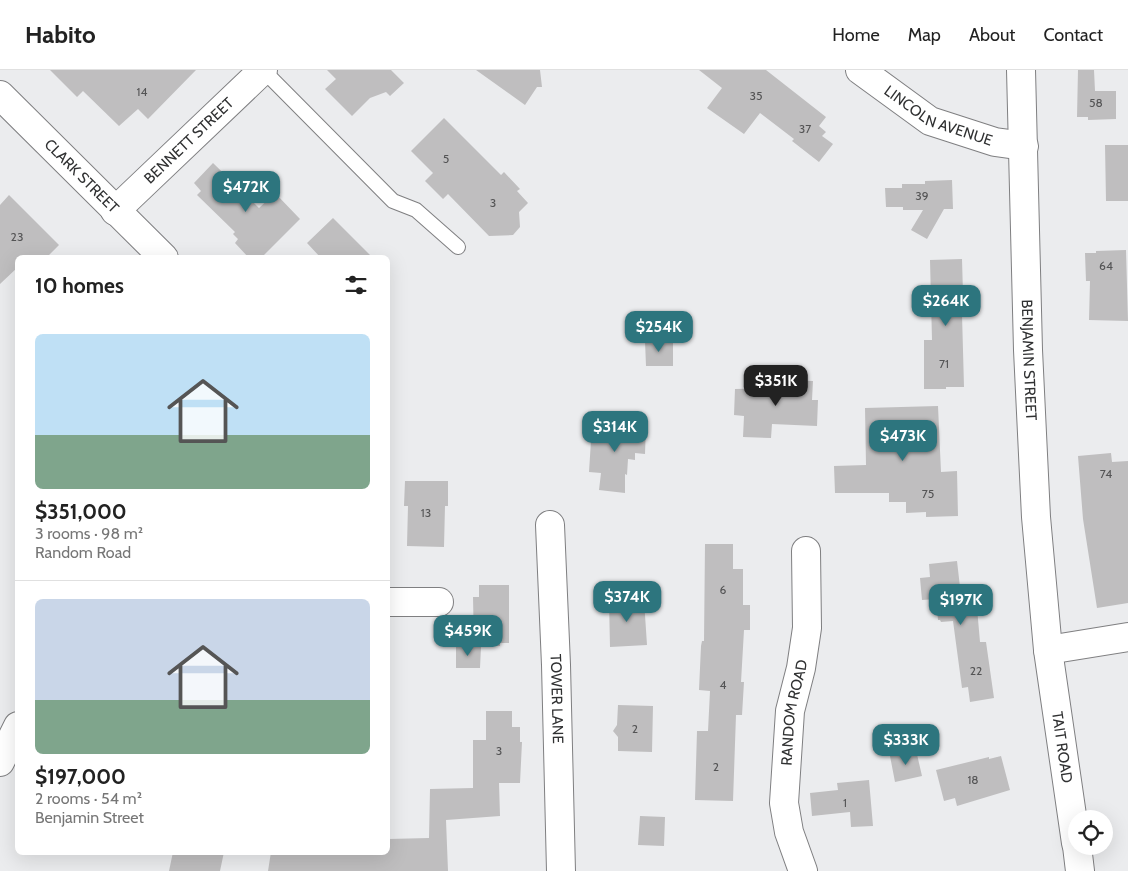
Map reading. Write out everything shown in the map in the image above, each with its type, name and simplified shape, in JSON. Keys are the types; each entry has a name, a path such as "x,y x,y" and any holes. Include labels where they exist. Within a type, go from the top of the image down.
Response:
{"street":[{"name":"BENNETT STREET","path":"115,210 263,70"},
{"name":"LINCOLN AVENUE","path":"860,70 930,121 995,142 1024,146"},
{"name":"BENJAMIN STREET","path":"1021,70 1028,350 1036,517 1048,650"},
{"name":"CLARK STREET","path":"0,95 161,255"},
{"name":"TOWER LANE","path":"550,525 556,665 561,871"},
{"name":"RANDOM ROAD","path":"804,871 789,832 784,803 790,711 802,668 807,628 806,551"},
{"path":"390,602 439,602"},
{"path":"1048,650 1128,637"},
{"name":"TAIT ROAD","path":"1048,650 1071,810"},
{"path":"0,762 15,732"},
{"name":"TAIT ROAD","path":"1078,855 1080,871"}],"lane":[{"path":"263,70 393,201 416,210 458,247"}],"building":[{"path":"50,70 196,70 148,119 138,109 119,126 83,91 77,97"},
{"path":"327,70 391,70 404,83 390,96 386,92 370,98 352,116 325,89 336,79"},
{"path":"476,70 540,70 542,87 537,87 525,105"},
{"path":"699,70 766,70 826,117 819,126 826,132 822,136 833,144 819,162 792,141 794,139 760,113 744,134 707,108 722,88"},
{"path":"1078,70 1094,70 1095,91 1116,91 1116,119 1088,120 1088,117 1077,117"},
{"path":"444,118 501,175 504,172 520,189 517,191 528,203 519,212 520,227 513,235 489,236 448,194 443,199 425,181 433,173 411,151"},
{"path":"1105,145 1128,145 1128,201 1106,201"},
{"path":"213,163 259,208 275,193 300,219 264,255 246,255 235,243 238,239 233,234 235,232 197,195 201,191 194,183"},
{"path":"952,180 953,209 944,209 927,239 911,230 923,210 903,210 903,207 886,207 885,188 902,188 902,184 925,184 925,181"},
{"path":"9,195 59,245 49,255 15,255 15,270 0,284 0,205"},
{"path":"333,218 370,255 318,255 307,243"},
{"path":"1126,250 1128,321 1089,320 1090,281 1086,281 1085,253"},
{"path":"962,259 963,294 966,294 967,314 962,314 964,387 924,389 924,340 932,340 930,260"},
{"path":"645,341 673,341 673,366 646,366"},
{"path":"781,380 813,381 812,400 818,400 817,426 772,424 771,438 743,437 744,416 734,415 735,389 781,388"},
{"path":"938,406 941,472 957,471 958,516 926,517 926,512 906,513 906,502 889,502 889,493 835,493 834,466 866,465 865,408"},
{"path":"592,425 646,425 645,454 635,453 635,460 628,459 627,475 625,474 625,493 599,490 601,473 589,472"},
{"path":"1111,453 1112,462 1128,461 1128,603 1097,608 1083,519 1078,456"},
{"path":"405,481 448,481 448,506 445,506 444,547 407,546 408,506 404,506"},
{"path":"705,544 733,544 733,569 743,569 743,605 750,605 750,630 744,630 741,682 744,682 742,715 736,715 733,801 695,800 697,731 708,731 710,691 699,690 701,646 702,641 704,641"},
{"path":"957,561 960,587 975,585 980,642 986,642 994,698 970,702 968,687 962,688 953,621 941,622 938,620 936,599 922,600 920,578 930,577 929,564"},
{"path":"479,585 509,585 509,643 500,643 500,646 474,646 473,597 479,597"},
{"path":"644,600 647,645 610,647 609,601"},
{"path":"456,647 481,647 480,668 456,668"},
{"path":"618,705 653,706 652,752 618,751 618,737 613,731 617,725"},
{"path":"486,711 512,711 512,727 520,727 520,742 522,742 520,783 499,783 500,816 446,820 448,871 268,871 271,855 390,855 390,839 429,838 430,789 473,788 473,740 486,740"},
{"path":"916,750 922,776 895,782 890,756"},
{"path":"1001,756 1010,790 957,806 955,798 944,801 936,770 989,757 989,759"},
{"path":"869,780 873,826 851,827 850,812 812,816 810,793 838,790 837,783"},
{"path":"640,816 665,817 664,846 638,845"},
{"path":"172,855 223,855 220,871 169,871"}]}
